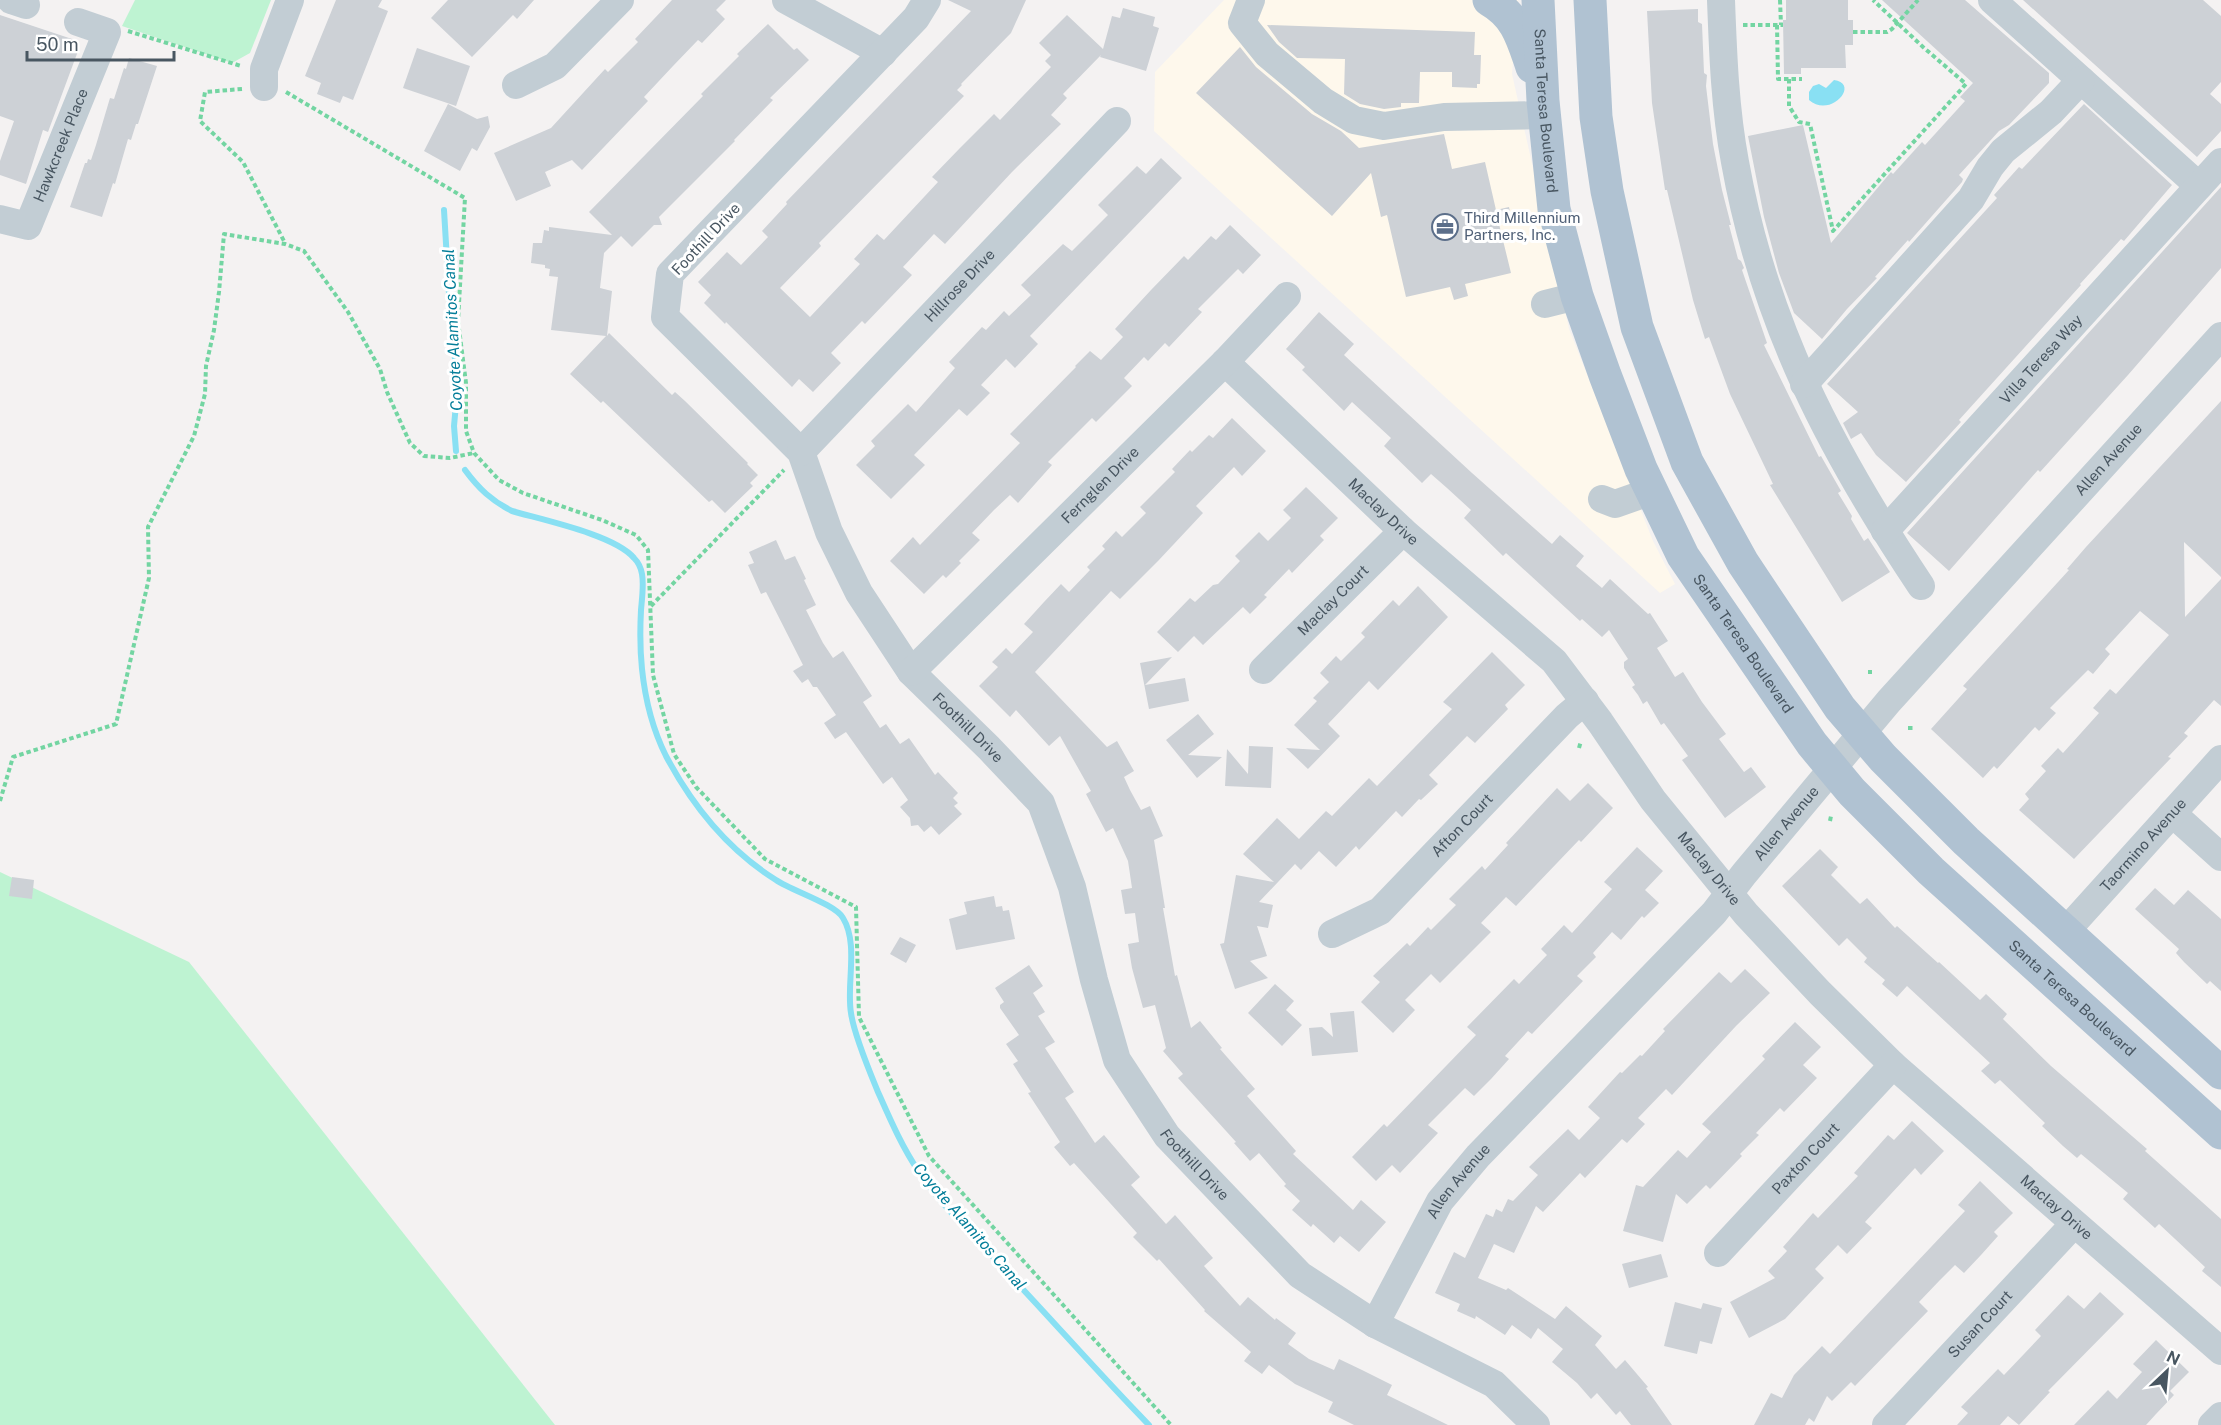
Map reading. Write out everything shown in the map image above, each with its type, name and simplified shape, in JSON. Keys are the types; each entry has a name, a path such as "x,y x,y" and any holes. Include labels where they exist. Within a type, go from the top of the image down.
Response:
{"main road":[{"path":"1489,0 1511,16 1520,32 1544,108"},
{"name":"Santa Teresa Boulevard","path":"1538,0 1544,108 1554,209 1577,296 1637,459 1683,556 1812,744 1852,792 1931,872 2221,1134"},
{"path":"1590,0 1596,117 1607,192 1637,327 1688,462 1743,563 1840,708 1862,735 1966,841 2221,1073"}],"street":[{"path":"270,82 290,0"},
{"path":"516,85 555,66 620,0"},
{"path":"786,0 883,53"},
{"name":"Foothill Drive","path":"927,0 916,18 670,274 665,317 801,452 829,532 859,593 911,672 989,748 1041,803 1072,887 1094,980 1117,1060 1167,1136 1300,1275 1375,1324 1494,1384 1536,1425"},
{"path":"1251,0 1242,22 1267,54 1323,101 1354,120 1384,126 1444,117 1544,108"},
{"path":"1721,0 1724,79 1734,162 1754,249 1779,324 1804,384 1840,456 1921,586"},
{"path":"1992,0 2199,186"},
{"path":"78,22 107,32"},
{"name":"Hawkcreek Place","path":"0,219 28,226 107,32"},
{"path":"1804,384 1971,199 1990,167 2003,151 2051,112 2081,80"},
{"name":"Hillrose Drive","path":"801,452 1117,121"},
{"name":"Villa Teresa Way","path":"1885,531 2221,162"},
{"name":"Fernglen Drive","path":"911,672 1225,362 1287,296"},
{"path":"1545,304 1577,296"},
{"name":"Allen Avenue","path":"1375,1324 1440,1201 1478,1156 1714,913 1889,701 2221,336"},
{"name":"Maclay Drive","path":"1225,362 1403,531 1554,662 1585,701 1653,800 1746,914 1820,993 1893,1065 2221,1351"},
{"path":"1602,499 1615,504 1652,491"},
{"name":"Maclay Court","path":"1263,670 1403,531"},
{"name":"Afton Court","path":"1332,934 1380,911 1567,716 1585,701"},
{"name":"Taormino Avenue","path":"2065,932 2221,759"},
{"path":"2172,813 2221,857"},
{"name":"Paxton Court","path":"1718,1253 1893,1065"},
{"name":"Susan Court","path":"1886,1425 2074,1224"},
{"path":"2212,1425 2221,1416"}],"path":[{"path":"1780,0 1778,79 1802,79"},
{"path":"1789,79 1789,106 1799,122 1810,124 1833,231 1966,84 1873,0"},
{"path":"1853,32 1887,32 1918,0"},
{"path":"1736,25 1780,25"},
{"path":"107,32 120,28 237,65 270,82 465,198 458,321 466,383 466,431 474,453 499,480 523,493 602,520 636,535 648,550 653,675 674,754 696,787 765,860 856,907 859,1017 929,1156 1171,1425"},
{"path":"270,82 205,92 200,121 243,162 285,244"},
{"path":"0,801 13,757 116,724 149,578 148,527 194,436 205,394 206,366 214,330 224,234 285,244 304,251 348,312 380,369 387,392 410,443 424,456 450,459 474,453"},
{"path":"650,606 801,452"},
{"path":"1579,748 1581,741"}],"shaded area":[{"path":"1224,0 1518,0 1512,74 1569,329 1653,541 1675,584 1660,593 1154,131 1155,72"}],"green space":[{"path":"135,0 271,0 250,53 232,63 122,26"},
{"path":"0,872 189,962 555,1425 0,1425"}],"water":[{"path":"1834,80 1842,83 1844,87 1840,99 1826,105 1817,105 1809,100 1809,92 1813,86 1819,84 1826,88"}],"building":[{"path":"336,0 382,0 378,7 388,11 353,100 343,96 340,103 317,94 321,83 305,76"},
{"path":"448,0 534,0 517,19 513,15 472,57 431,18"},
{"path":"672,0 726,0 716,10 725,19 702,43 698,40 673,66 644,97 648,101 582,170 572,160 545,172 551,186 516,201 494,153 551,128 605,69 608,72 638,42 635,39"},
{"path":"948,0 1026,0 1011,33 957,90 964,96 819,243 821,246 780,288 810,317 860,264 854,259 877,234 884,240 938,182 932,177 994,114 1000,120 1051,67 1045,61 1051,55 1039,43 1067,15 1103,49 1112,16 1120,18 1123,8 1155,17 1153,26 1159,28 1146,71 1100,57 1101,55 1063,94 1067,98 1051,115 1061,124 1012,172 945,244 934,234 903,267 912,275 865,324 862,321 831,353 841,363 813,392 799,379 792,387 704,303 711,295 698,282 727,252 741,265 768,237 762,231 787,204 786,202 971,11"},
{"path":"1786,0 1848,0 1848,20 1853,20 1853,45 1845,45 1846,68 1801,68 1801,74 1784,74 1783,20 1786,20"},
{"path":"1882,0 1965,0 2049,73 2049,83 2009,125 1999,131 1959,175 1963,179 1962,182 1822,339 1794,313 1779,273 1764,217 1748,136 1803,125 1831,243 1891,172 1893,174 1922,142 1925,145 1965,101 1960,97 1973,83"},
{"path":"2023,0 2203,0 2221,16 2221,82 2210,94 2221,104 2221,131 2197,157"},
{"path":"1698,9 1698,22 1702,24 1704,73 1707,75 1706,86 1713,144 1722,190 1738,259 1744,268 1742,270 1767,343 1764,345 1819,457 1821,456 1841,491 1838,493 1852,516 1851,519 1864,541 1868,538 1890,572 1842,602 1770,485 1773,484 1730,394 1709,337 1705,339 1693,300 1667,190 1665,190 1652,103 1647,11"},
{"path":"0,15 75,40 72,49 78,51 48,132 43,130 26,184 0,175 0,161 14,121 0,116"},
{"path":"768,24 794,50 797,48 809,60 770,98 773,100 735,141 659,217 662,225 654,225 632,247 621,236 604,253 600,288 612,291 607,336 609,333 672,395 675,392 685,401 758,475 750,483 753,486 725,513 712,500 709,502 603,401 601,403 570,374 606,336 551,330 558,277 549,276 550,269 545,268 545,265 531,263 533,243 542,243 544,230 549,231 549,227 612,235 589,212 703,96 701,94 739,56 737,54"},
{"path":"1267,25 1475,32 1474,55 1481,55 1480,84 1477,84 1477,88 1452,87 1452,72 1420,72 1419,103 1401,103 1401,107 1384,109 1360,104 1344,94 1345,59 1297,58 1279,42"},
{"path":"1240,47 1256,67 1312,114 1341,131 1359,148 1444,134 1452,169 1485,162 1496,210 1509,207 1512,221 1499,224 1511,273 1465,284 1468,296 1454,300 1450,287 1406,297 1387,215 1381,217 1371,173 1332,216 1196,93"},
{"path":"417,48 470,66 456,106 403,88"},
{"path":"129,58 157,66 138,124 136,124 131,140 128,139 115,184 113,183 102,217 70,207 85,163 88,159 91,160 110,98 114,99"},
{"path":"448,104 477,119 488,116 490,127 477,151 472,148 460,171 424,151"},
{"path":"2084,104 2172,185 2124,241 2121,239 2080,284 1906,482 1876,455 1861,433 1851,439 1843,423 1858,412 1827,384 1997,198 1994,195 2019,167 2022,169"},
{"path":"1161,158 1182,178 1030,336 1038,344 1015,368 1006,359 981,385 990,393 967,416 959,409 914,455 925,465 891,499 856,465 875,446 871,441 908,404 916,412 955,368 949,362 982,327 986,330 1004,311 1009,316 1031,295 1021,285 1063,244 1072,251 1108,215 1098,205 1137,166 1146,174"},
{"path":"2221,187 2221,268 2128,375 2040,472 2038,470 1949,571 1907,533"},
{"path":"1230,225 1261,255 1243,274 1238,269 1198,309 1202,312 1169,347 1165,343 1148,361 1144,357 1124,378 1132,386 1096,422 1092,418 1048,462 1052,465 1018,503 1010,495 994,510 972,533 980,540 959,561 961,563 946,578 943,575 924,594 890,561 913,537 920,545 1020,443 1010,434 1090,351 1101,360 1123,337 1115,329 1184,256 1188,260 1211,236 1216,240"},
{"path":"1319,312 1354,344 1344,355 1472,473 1552,544 1560,535 1584,556 1576,566 1602,588 1610,579 1648,614 1650,613 1668,641 1657,648 1675,677 1683,672 1726,734 1719,739 1744,772 1751,767 1766,787 1725,818 1682,760 1688,756 1664,723 1661,725 1647,701 1643,704 1632,687 1635,685 1624,668 1624,662 1628,659 1609,630 1602,637 1582,619 1580,621 1506,553 1503,556 1464,518 1471,510 1431,474 1422,483 1384,446 1391,438 1352,402 1344,411 1302,370 1305,367 1286,349"},
{"path":"2221,401 2221,577 2184,542 2185,617 2221,579 2221,706 2214,700 2184,733 2188,736 2168,757 2171,758 2074,859 2019,810 2029,799 2025,794 2046,771 2041,766 2058,748 2063,753 2099,713 2093,708 2110,689 2116,694 2169,635 2140,611 2105,649 2110,654 2093,674 2088,670 2050,708 2056,713 2039,731 2035,727 1997,769 1994,766 1983,778 1931,729 1967,689 1963,686 2069,570 2067,569 2086,547"},
{"path":"1232,418 1266,451 1242,476 1234,467 1196,506 1203,513 1158,561 1120,599 1111,591 1035,672 1107,747 1117,741 1134,771 1124,777 1130,790 1141,810 1150,806 1163,836 1154,840 1165,908 1163,908 1175,976 1177,975 1191,1028 1200,1021 1222,1048 1220,1049 1255,1089 1247,1096 1296,1151 1293,1154 1353,1210 1361,1200 1386,1222 1359,1252 1340,1236 1334,1243 1313,1224 1311,1227 1292,1210 1300,1201 1284,1186 1286,1184 1259,1153 1250,1161 1234,1143 1236,1142 1178,1078 1183,1074 1163,1051 1166,1048 1155,1005 1143,1008 1132,968 1128,944 1139,942 1135,913 1125,914 1121,890 1132,888 1128,861 1113,828 1106,832 1086,794 1091,791 1060,736 1049,746 1016,710 1010,717 979,686 998,667 992,662 1006,648 1012,654 1033,632 1024,624 1044,602 1061,584 1069,592 1090,570 1087,567 1105,549 1102,546 1116,531 1122,537 1146,513 1140,507 1175,472 1172,469 1190,450 1192,452 1209,435 1213,438"},
{"path":"1306,487 1338,518 1320,536 1324,540 1292,573 1289,569 1264,595 1267,597 1250,614 1243,607 1203,645 1194,636 1178,652 1157,632 1190,598 1195,602 1213,585 1218,584 1240,561 1235,556 1259,532 1268,541 1291,518 1283,510"},
{"path":"776,540 785,560 795,556 816,605 806,610 833,658 843,651 872,696 863,702 880,728 886,724 900,744 909,738 935,775 938,772 958,793 953,798 958,803 954,806 962,814 939,835 931,826 924,832 918,825 911,826 910,818 900,807 908,800 892,777 883,784 846,732 835,739 824,723 836,715 817,687 813,687 808,679 802,683 793,671 803,665 766,592 761,594 748,565 754,563 749,552"},
{"path":"1418,586 1448,617 1378,690 1369,681 1328,724 1340,736 1308,769 1286,748 1320,750 1294,725 1317,701 1313,698 1329,682 1320,673 1336,656 1341,661 1365,637 1361,633 1393,600 1399,606"},
{"path":"1492,652 1525,685 1505,705 1508,709 1475,743 1467,736 1429,775 1438,784 1421,800 1419,799 1402,817 1396,811 1359,850 1356,846 1336,867 1319,851 1301,870 1295,864 1259,902 1273,905 1268,928 1257,926 1267,956 1250,961 1268,978 1235,989 1220,944 1224,943 1236,875 1274,882 1243,854 1277,818 1299,839 1326,811 1332,816 1369,778 1377,786 1452,709 1443,702"},
{"path":"1172,657 1145,685 1185,678 1189,701 1149,709 1140,663"},
{"path":"1198,714 1214,734 1188,755 1222,757 1197,778 1166,740"},
{"path":"1249,746 1273,747 1271,788 1225,786 1227,749 1248,774"},
{"path":"1588,783 1613,808 1516,906 1506,897 1481,923 1491,932 1440,983 1431,974 1405,1000 1415,1010 1393,1033 1361,1002 1380,982 1373,976 1407,943 1410,946 1428,927 1431,930 1456,905 1449,899 1482,866 1485,870 1508,845 1506,843 1557,788 1570,801"},
{"path":"1637,847 1663,871 1645,890 1659,903 1644,918 1642,916 1621,940 1612,932 1593,953 1596,957 1577,976 1583,981 1532,1034 1528,1031 1505,1056 1509,1059 1491,1079 1474,1096 1465,1088 1428,1125 1438,1133 1400,1173 1392,1165 1376,1181 1352,1157 1384,1124 1387,1127 1476,1035 1467,1027 1514,979 1519,984 1547,955 1541,949 1564,925 1572,933 1612,889 1604,882"},
{"path":"1820,849 1838,867 1831,875 1860,904 1867,898 1895,928 1897,926 1980,1000 1986,994 2007,1014 2003,1019 2051,1066 2147,1149 2145,1151 2221,1219 2221,1287 2202,1271 2205,1267 2159,1224 2155,1228 2123,1199 2128,1193 2081,1154 2077,1158 2042,1126 2045,1123 2000,1080 1995,1084 1981,1071 1990,1063 1907,986 1897,997 1882,984 1885,980 1864,962 1867,958 1847,938 1839,946 1782,886"},
{"path":"12,877 34,880 32,899 9,896"},
{"path":"2155,888 2174,905 2188,890 2221,919 2221,991 2210,981 2207,984 2176,953 2179,949 2135,909"},
{"path":"994,896 996,907 1002,906 1003,911 1009,910 1015,939 956,950 949,919 967,914 964,902"},
{"path":"900,937 916,945 906,963 890,954"},
{"path":"1029,965 1043,986 1033,993 1045,1012 1038,1016 1055,1042 1045,1048 1074,1092 1065,1098 1095,1143 1104,1135 1140,1177 1131,1185 1166,1224 1175,1215 1213,1258 1204,1266 1240,1306 1248,1297 1275,1320 1276,1318 1296,1333 1288,1344 1309,1359 1334,1370 1339,1359 1392,1385 1387,1395 1448,1425 1354,1425 1328,1412 1333,1402 1295,1384 1269,1365 1262,1374 1244,1361 1251,1352 1204,1311 1159,1259 1157,1261 1133,1237 1137,1233 1074,1163 1070,1166 1054,1147 1060,1142 1028,1093 1031,1092 1013,1064 1018,1061 1006,1044 1019,1035 1000,1008 1004,1002 995,988"},
{"path":"1745,969 1770,993 1672,1095 1666,1089 1638,1118 1645,1124 1627,1143 1622,1139 1585,1178 1580,1173 1543,1212 1536,1206 1514,1253 1494,1244 1478,1278 1506,1290 1508,1288 1555,1319 1566,1306 1602,1336 1595,1345 1616,1369 1625,1360 1648,1387 1646,1388 1672,1425 1631,1425 1620,1411 1616,1415 1597,1393 1591,1399 1577,1383 1552,1362 1563,1349 1538,1328 1531,1339 1512,1325 1505,1335 1476,1316 1475,1319 1457,1311 1460,1304 1435,1293 1454,1252 1465,1258 1486,1214 1493,1217 1496,1209 1502,1212 1508,1199 1513,1201 1538,1175 1529,1167 1568,1129 1579,1140 1600,1118 1588,1107 1620,1072 1622,1073 1640,1055 1642,1056 1665,1031 1663,1029 1719,972 1731,983"},
{"path":"1275,984 1294,1001 1286,1010 1302,1025 1282,1046 1248,1013"},
{"path":"1354,1011 1358,1052 1312,1056 1309,1028 1322,1027 1333,1037 1330,1013"},
{"path":"1795,1022 1821,1047 1803,1065 1817,1078 1784,1112 1780,1108 1756,1133 1759,1135 1740,1154 1742,1156 1710,1189 1706,1185 1687,1204 1676,1194 1663,1242 1623,1231 1636,1185 1643,1187 1678,1150 1687,1158 1711,1132 1702,1124 1765,1059 1762,1056"},
{"path":"1912,1121 1944,1151 1921,1175 1915,1168 1865,1222 1872,1228 1847,1254 1838,1245 1815,1269 1824,1278 1785,1319 1749,1338 1730,1302 1775,1278 1768,1271 1787,1251 1783,1247 1813,1213 1818,1218 1858,1176 1854,1173 1888,1135 1894,1140"},
{"path":"1980,1181 2013,1213 1994,1232 1998,1236 1981,1255 1964,1273 1955,1265 1919,1302 1928,1311 1855,1386 1851,1382 1832,1401 1827,1396 1814,1422 1809,1418 1805,1425 1754,1425 1771,1393 1782,1398 1794,1375 1822,1346 1830,1354 1965,1211 1958,1205"},
{"path":"1661,1254 1668,1277 1629,1288 1622,1264"},
{"path":"2100,1292 2124,1314 2048,1391 2050,1392 2019,1425 2008,1416 2000,1425 1957,1425 1968,1413 1961,1407 1998,1369 2004,1375 2041,1336 2035,1330 2068,1295 2084,1309"},
{"path":"1675,1302 1701,1309 1703,1303 1722,1308 1712,1344 1700,1341 1697,1354 1664,1346"},
{"path":"2156,1340 2189,1372 2170,1391 2174,1395 2146,1425 2074,1425 2108,1390 2117,1399 2142,1372 2133,1364"}],"waterway":[{"name":"Coyote Alamitos Canal","path":"444,210 451,327 458,382 454,426 456,451"},
{"name":"Coyote Alamitos Canal","path":"465,470 486,494 512,511 595,535 625,550 637,561 643,578 640,625 645,691 657,736 676,774 713,825 742,855 776,880 823,903 843,918 850,940 850,1002 855,1032 878,1092 913,1162 954,1216 1149,1425"}],"place":[{"name":"Third Millennium Partners, Inc.","path":"1445,227"}]}
